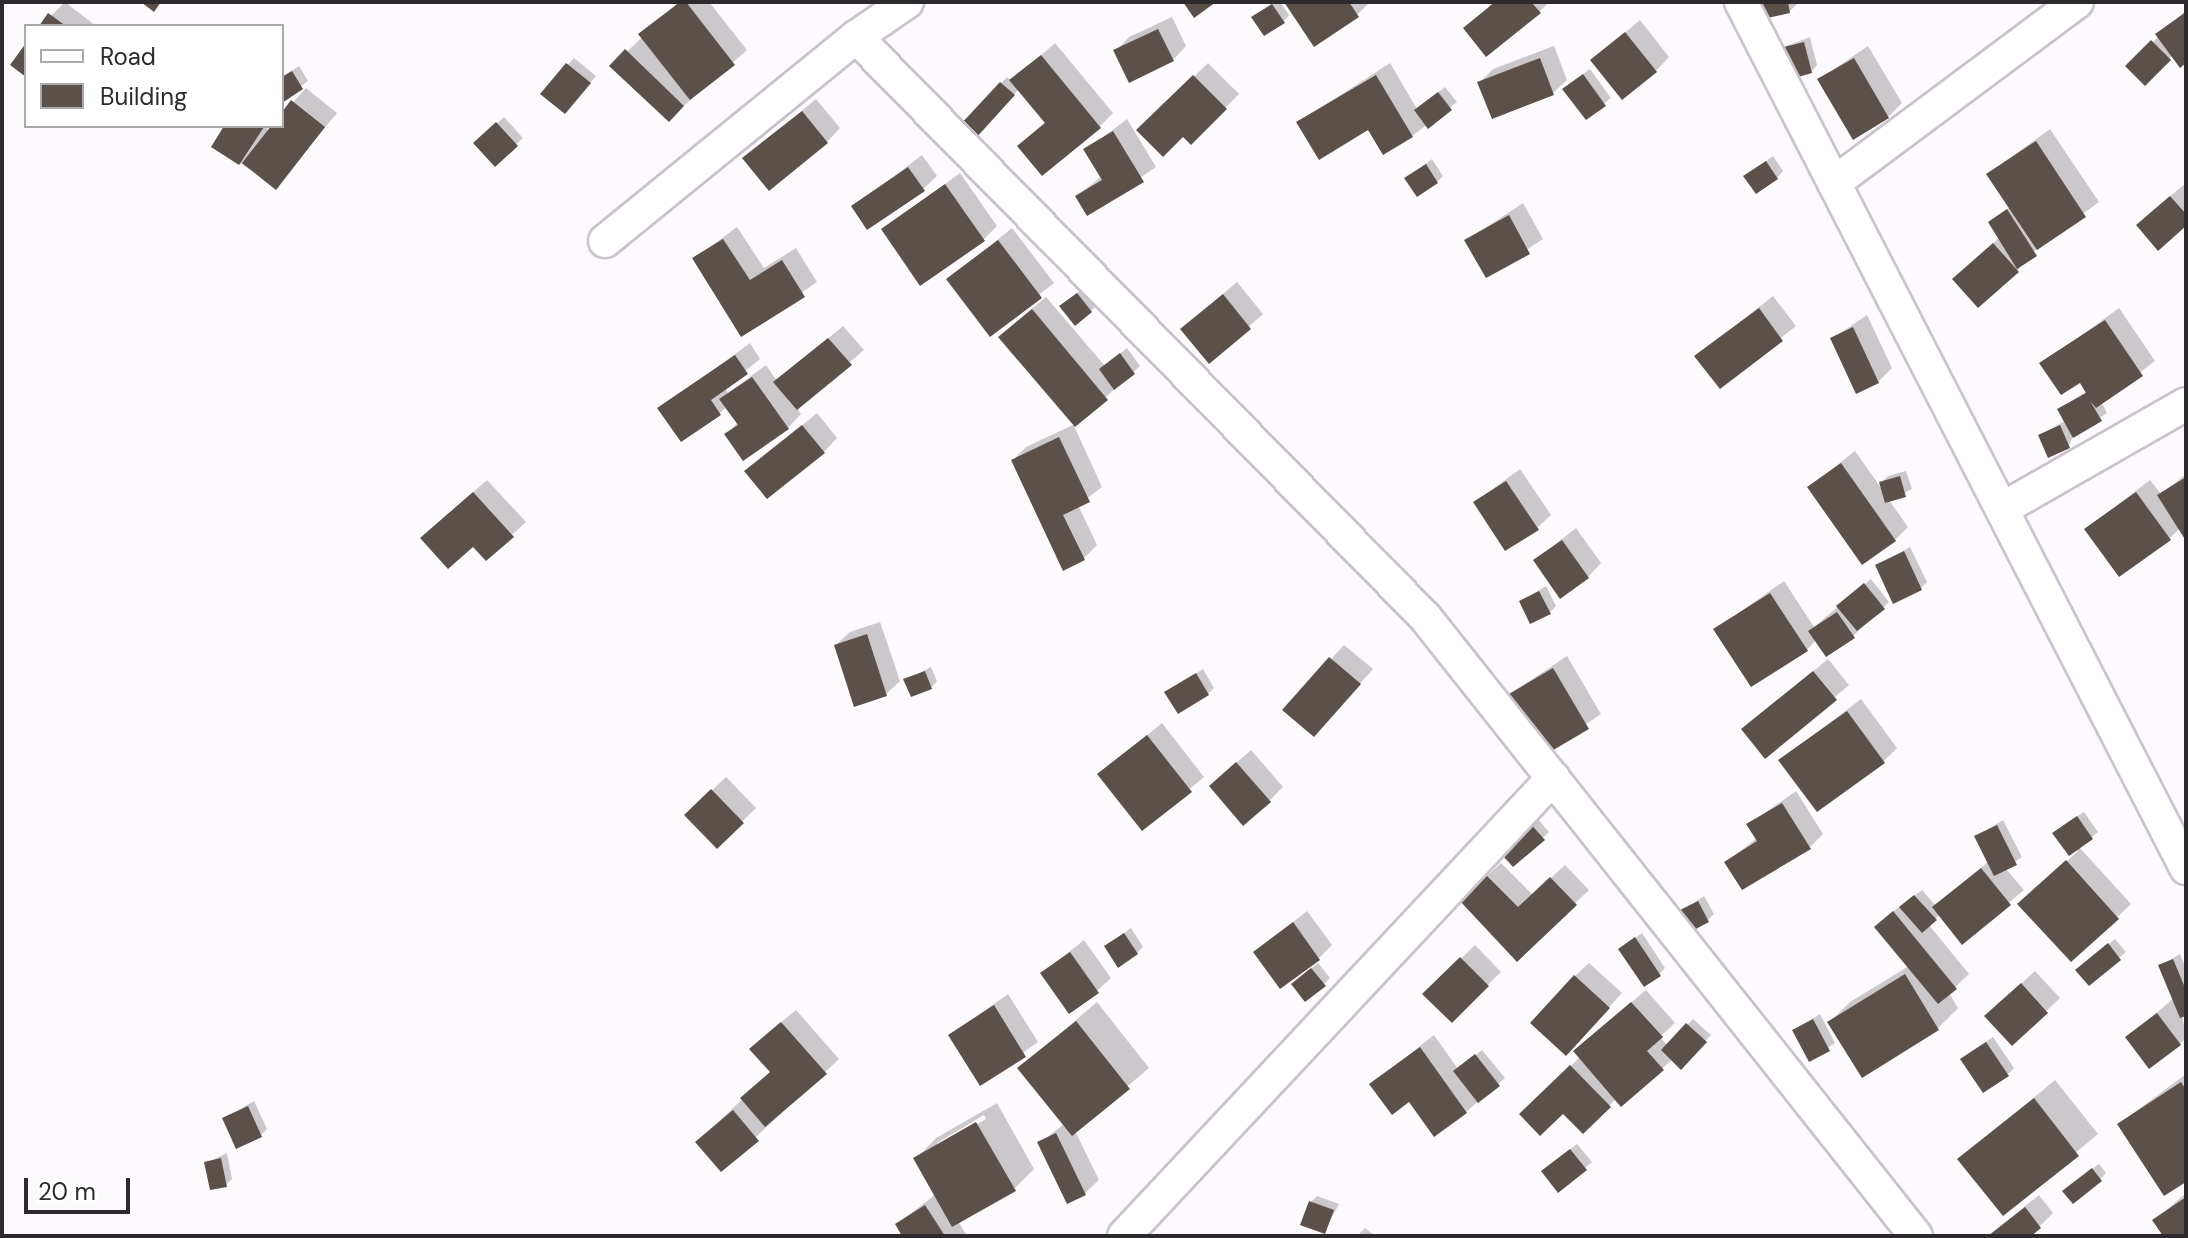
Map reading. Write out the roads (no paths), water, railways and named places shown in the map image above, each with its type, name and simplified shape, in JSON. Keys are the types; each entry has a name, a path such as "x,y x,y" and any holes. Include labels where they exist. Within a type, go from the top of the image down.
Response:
{"street":[{"path":"605,241 856,37 907,2"},
{"path":"1741,2 2186,868"},
{"path":"1834,183 2077,2"},
{"path":"856,37 1425,617 1916,1236"},
{"path":"2002,509 2186,404"},
{"path":"1124,1236 1553,778"}]}
